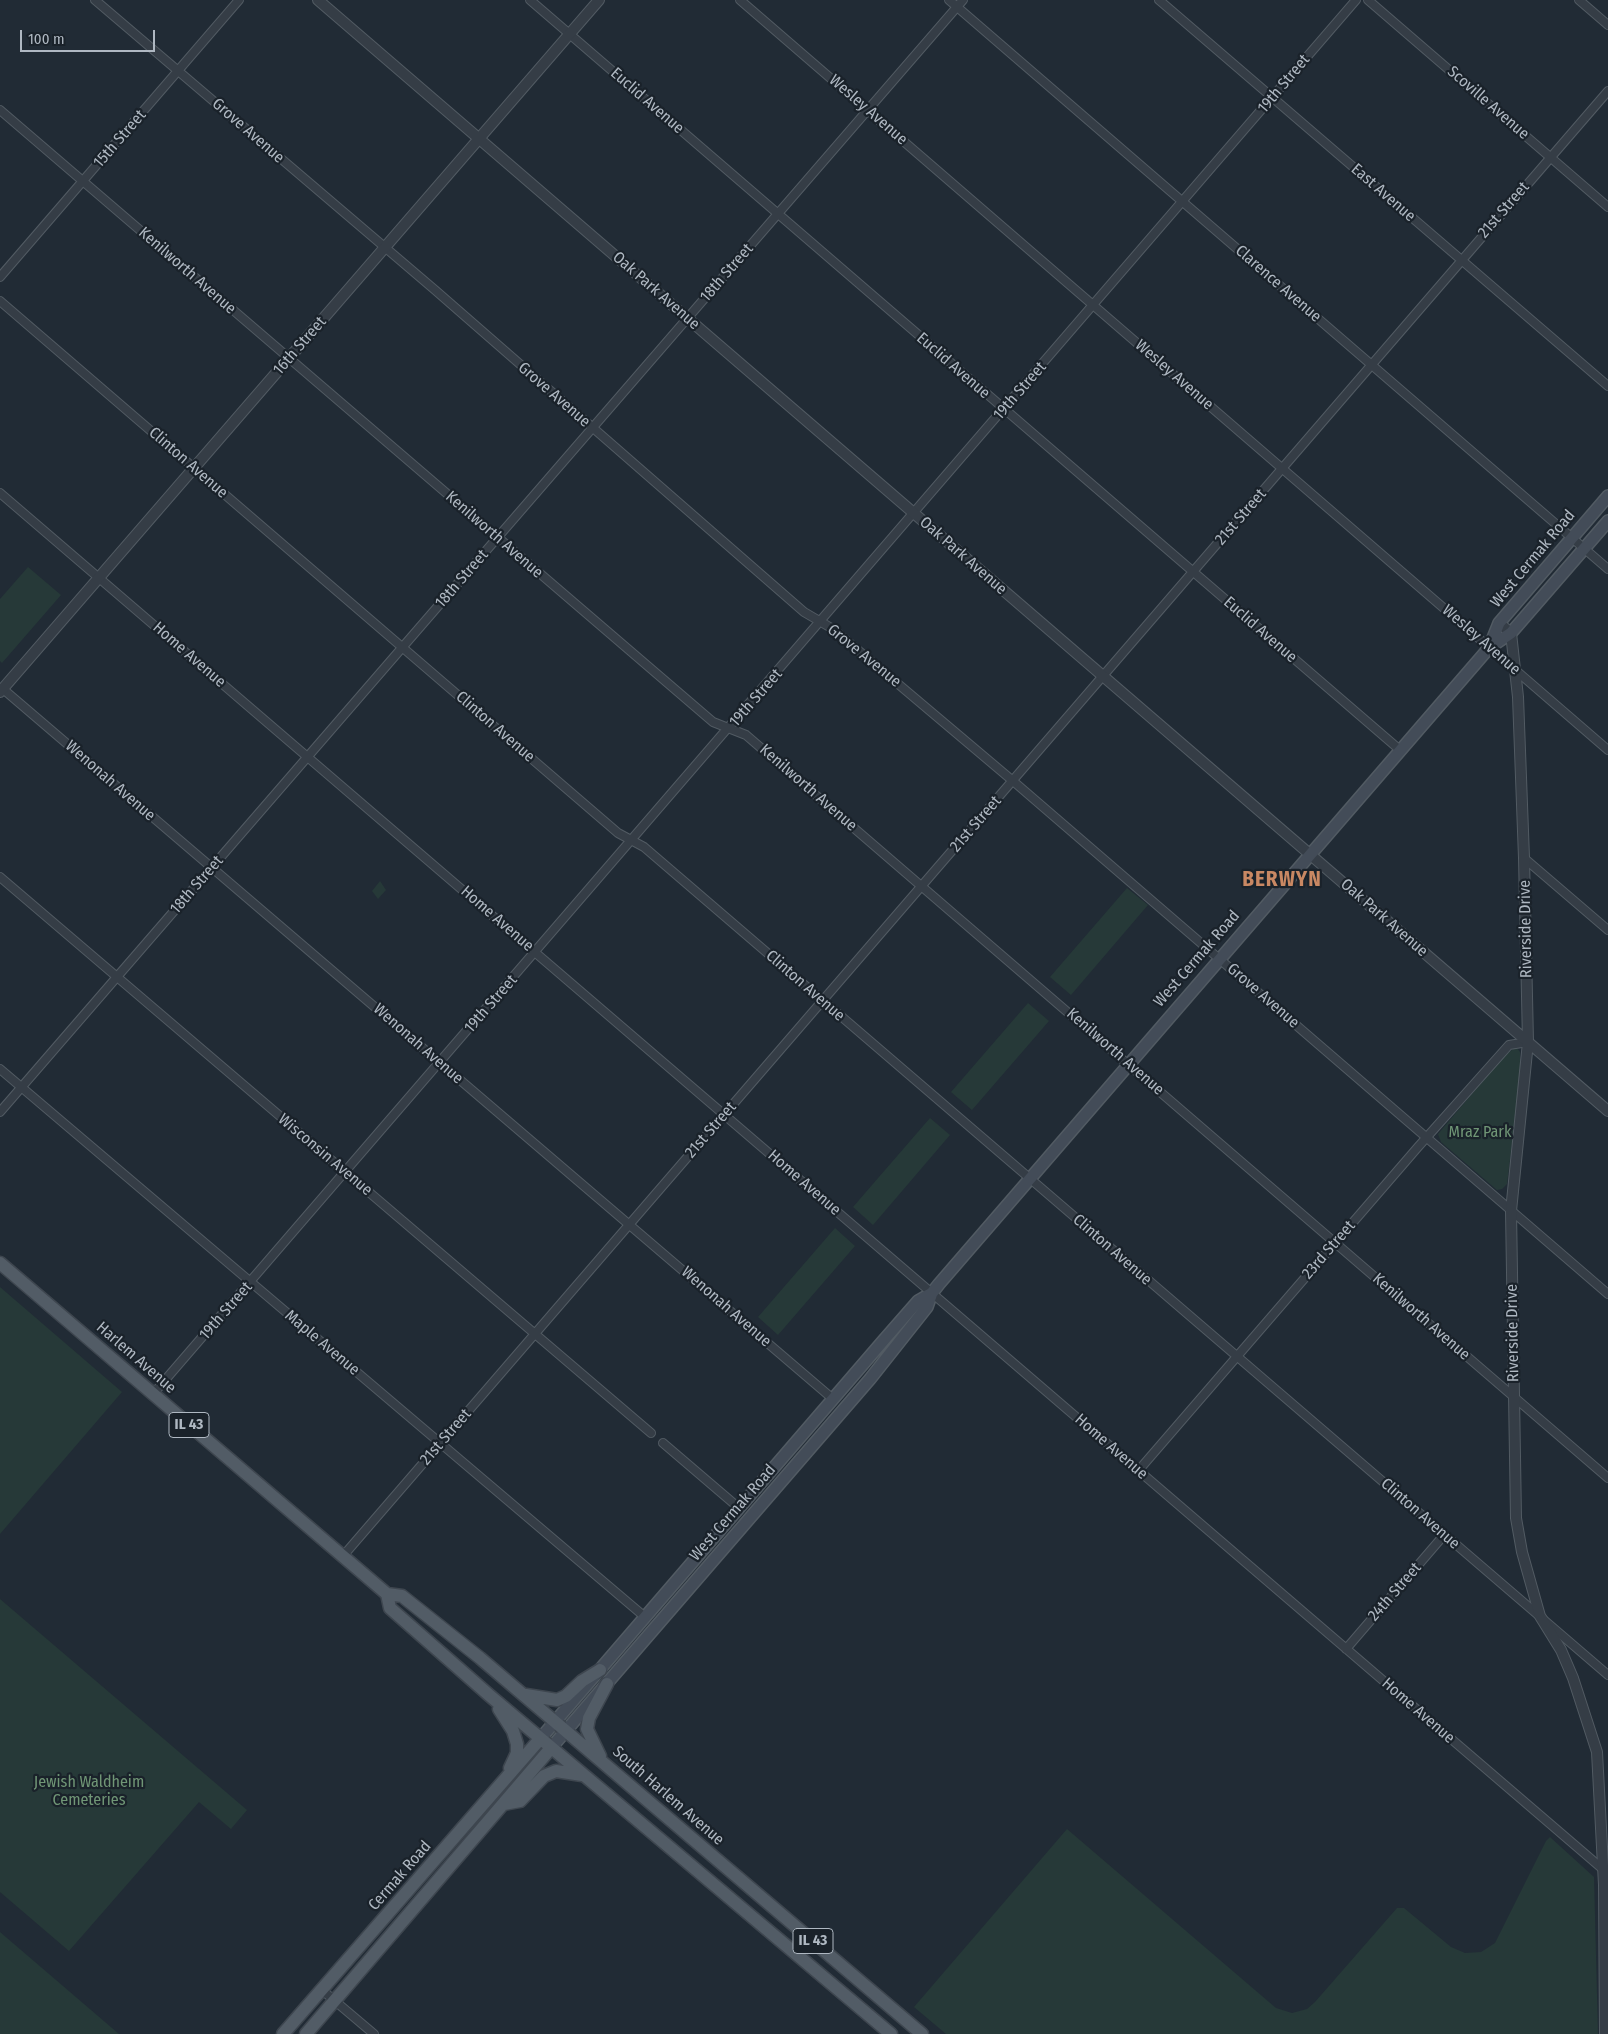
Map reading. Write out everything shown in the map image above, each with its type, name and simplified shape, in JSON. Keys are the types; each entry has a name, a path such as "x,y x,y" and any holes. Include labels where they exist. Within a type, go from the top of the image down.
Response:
{"main road":[{"name":"West Cermak Road","path":"1489,648 1499,623 1608,496"},
{"name":"West Cermak Road","path":"551,1748 870,1380 926,1307 932,1293 1309,854 1489,648 1511,634 1608,521"},
{"name":"Harlem Avenue","path":"0,1263 343,1556"},
{"name":"West Cermak Road","path":"540,1739 918,1301 932,1293"},
{"name":"South Harlem Avenue","path":"343,1556 387,1594 402,1596 525,1695 922,2034"},
{"name":"South Harlem Avenue","path":"387,1594 390,1608 489,1695 891,2034"},
{"path":"525,1695 557,1700 566,1696 582,1681 600,1670"},
{"path":"603,1762 587,1729 589,1718 607,1684"},
{"path":"489,1695 505,1718 517,1744 517,1753 503,1782"},
{"name":"Cermak Road","path":"283,2034 540,1739"},
{"name":"Cermak Road","path":"306,2034 551,1748"},
{"path":"504,1804 520,1801 544,1776 556,1771 583,1775"}],"street":[{"name":"Grove Avenue","path":"95,0 385,248 804,612 834,629 1013,780 1608,1294"},
{"name":"15th Street","path":"0,277 240,0"},
{"name":"Oak Park Avenue","path":"318,0 1608,1111"},
{"name":"Euclid Avenue","path":"530,0 1400,750"},
{"name":"16th Street","path":"1,691 599,0"},
{"name":"Wesley Avenue","path":"740,0 1608,750"},
{"name":"Clarence Avenue","path":"949,0 1608,569"},
{"name":"18th Street","path":"0,1112 963,0"},
{"name":"East Avenue","path":"1159,0 1608,386"},
{"name":"19th Street","path":"153,1394 915,514 1356,0"},
{"name":"Scoville Avenue","path":"1368,0 1608,207"},
{"path":"1578,0 1608,25"},
{"name":"21st Street","path":"343,1556 1608,91"},
{"name":"Kenilworth Avenue","path":"0,110 713,722 746,734 1608,1478"},
{"name":"Clinton Avenue","path":"0,301 618,833 644,847 1608,1675"},
{"name":"Home Avenue","path":"0,493 1606,1872"},
{"path":"1499,623 1511,634"},
{"name":"Riverside Drive","path":"1511,634 1516,670 1524,858 1528,1042 1511,1211 1516,1518 1522,1552 1540,1616 1561,1650 1592,1730 1598,1752 1606,1872 1604,2034"},
{"name":"Wenonah Avenue","path":"1,691 212,868 833,1399"},
{"path":"1524,858 1608,930"},
{"name":"Wisconsin Avenue","path":"0,877 651,1432"},
{"name":"23rd Street","path":"1138,1471 1426,1137 1509,1044 1528,1042"},
{"name":"Maple Avenue","path":"0,1069 645,1617"},
{"path":"662,1443 739,1508"},
{"name":"24th Street","path":"1346,1649 1444,1535"},
{"path":"322,1990 374,2034"}],"green space":[{"path":"28,567 61,595 2,663 0,661 0,599"},
{"path":"380,881 386,890 378,899 372,891"},
{"path":"1127,888 1148,905 1071,995 1050,977"},
{"path":"1028,1003 1049,1021 972,1110 951,1092"},
{"name":"Mraz Park","path":"1517,1048 1520,1052 1520,1078 1507,1184 1502,1189 1497,1190 1441,1142 1438,1134 1503,1057"},
{"path":"930,1118 950,1135 873,1225 853,1207"},
{"path":"835,1228 855,1246 778,1335 758,1317"},
{"path":"0,1287 122,1392 0,1534"},
{"name":"Jewish Waldheim Cemeteries","path":"0,1599 247,1810 231,1829 199,1802 69,1951 0,1892"},
{"path":"1067,1829 1276,2008 1292,2013 1307,2009 1315,2002 1397,1908 1404,1908 1451,1947 1465,1953 1481,1952 1495,1943 1546,1841 1550,1837 1594,1877 1598,2034 946,2034 914,2007"},
{"path":"0,1932 119,2034 0,2034"}],"district":[{"name":"BERWYN","path":"1282,880"}]}
